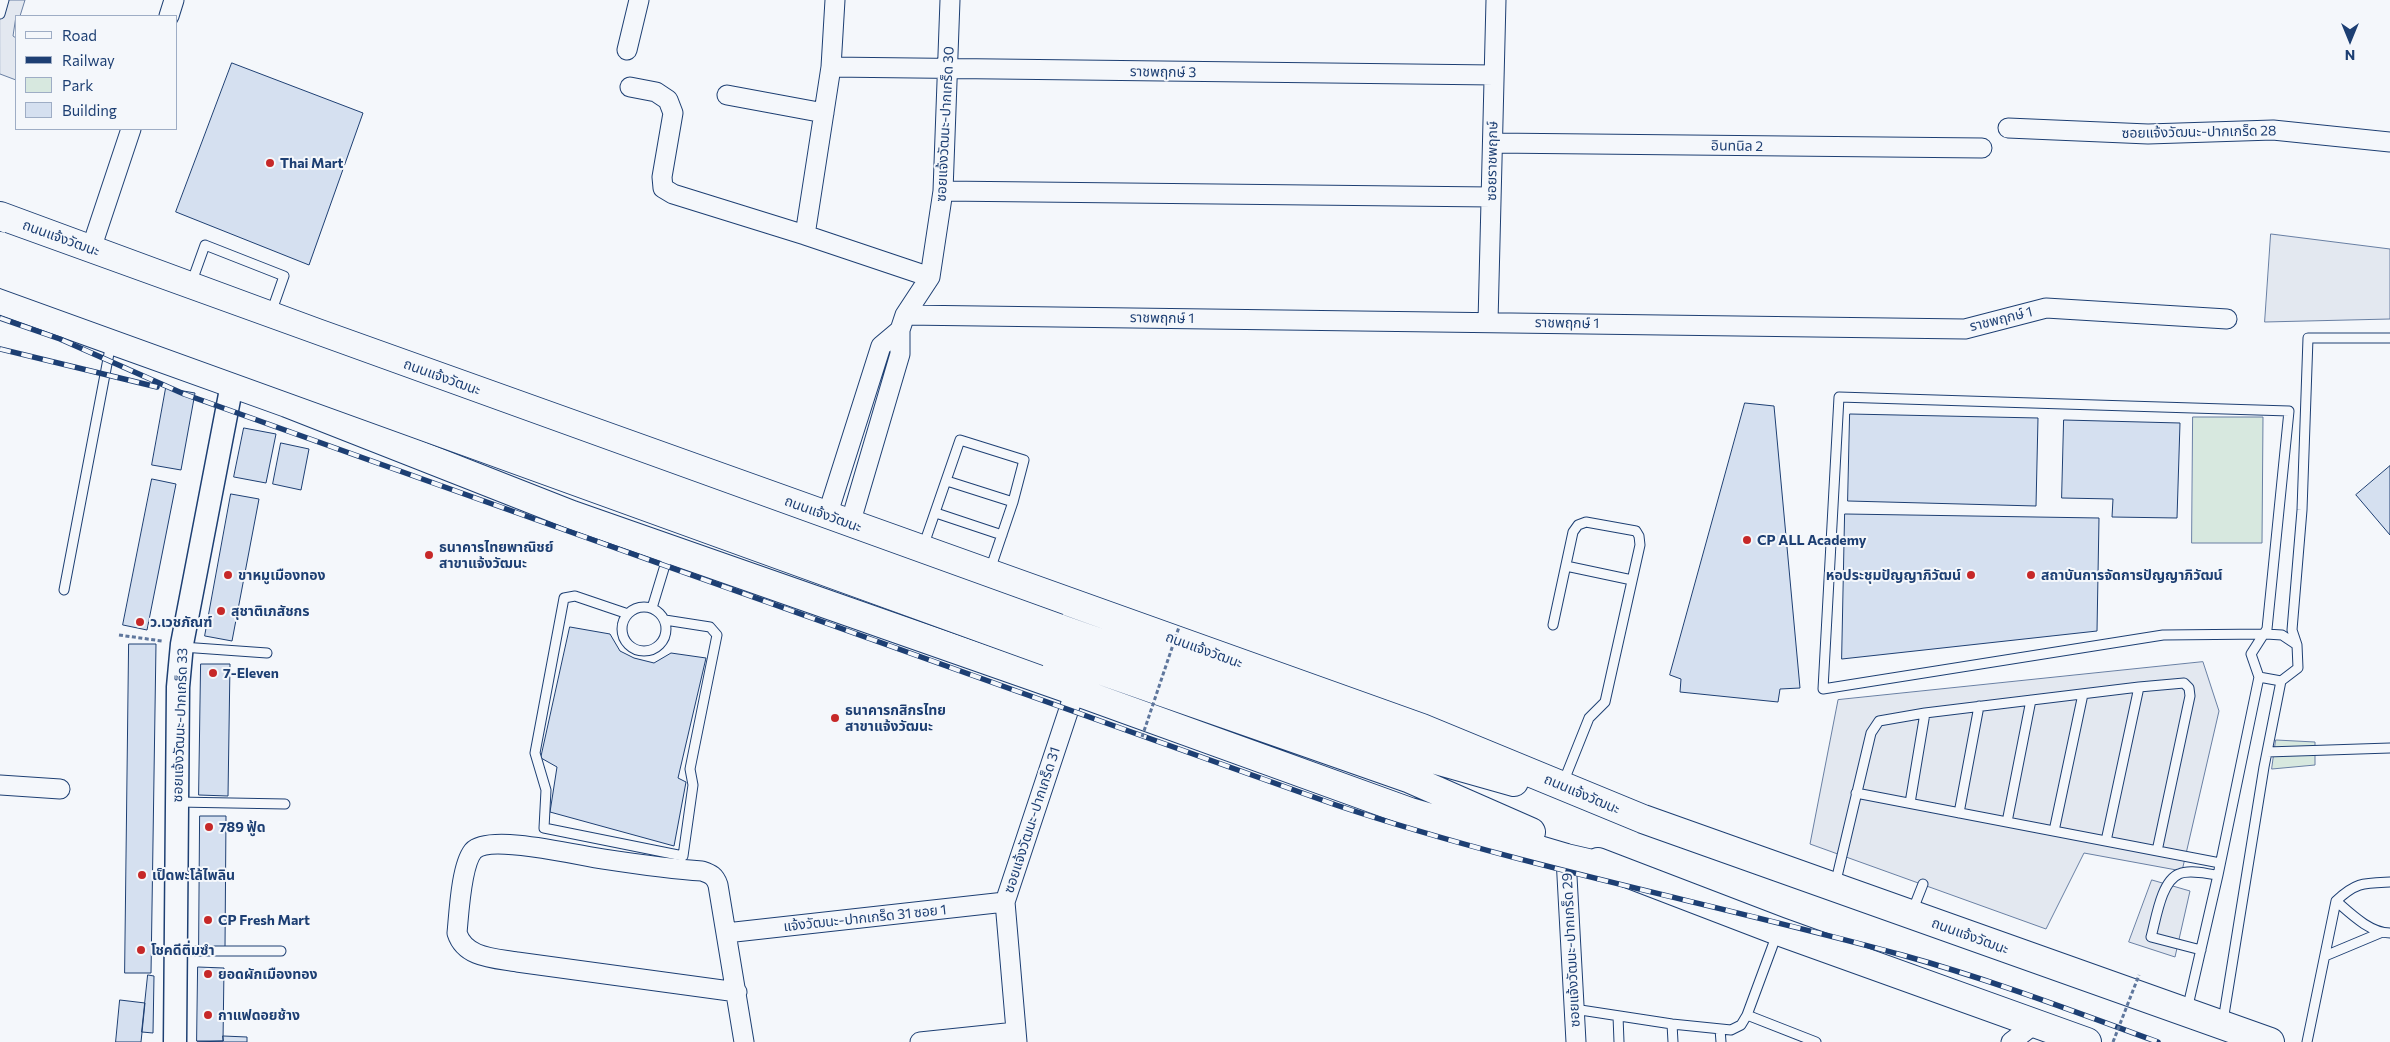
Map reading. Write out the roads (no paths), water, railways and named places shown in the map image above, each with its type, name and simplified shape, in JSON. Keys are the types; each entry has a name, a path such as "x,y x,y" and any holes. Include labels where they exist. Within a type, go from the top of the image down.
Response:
{"main road":[{"name":"ถนนแจ้งวัฒนะ","path":"0,216 601,435 1422,728 1642,819 2270,1042"},
{"name":"ถนนแจ้งวัฒนะ","path":"0,246 1053,640 1408,778 1614,869 1778,931 2036,1023 2073,1040"},
{"name":"ถนนแจ้งวัฒนะ","path":"0,273 1053,640 1422,756 1642,819"},
{"name":"ถนนแจ้งวัฒนะ","path":"0,300 287,403 572,515 1075,691 1410,812 1566,858 1614,869"},
{"path":"232,384 260,312"},
{"path":"572,515 524,464 528,447 532,437 601,435"}],"street":[{"path":"169,15 174,0"},
{"path":"626,50 640,0"},
{"path":"806,234 831,67 835,0"},
{"name":"ซอยแจ้งวัฒนะ-ปากเกร็ด 30","path":"839,520 881,346 902,322 930,277 944,191 950,0"},
{"name":"ซอยราชพฤกษ์","path":"1488,322 1496,0"},
{"name":"ราชพฤกษ์ 3","path":"831,67 948,70 1494,75"},
{"path":"630,87 656,92 668,100 674,113 662,177 663,188 674,194 806,234 930,277"},
{"path":"727,95 824,113"},
{"name":"ซอยแจ้งวัฒนะ-ปากเกร็ด 28","path":"2008,128 2148,134 2273,130 2390,142"},
{"path":"91,249 131,130"},
{"name":"อินทนิล 2","path":"1492,143 1982,148"},
{"path":"944,191 1491,197"},
{"name":"ราชพฤกษ์ 1","path":"902,322 1488,322 1965,329 2046,308 2227,319"},
{"name":"ซอยแจ้งวัฒนะ-ปากเกร็ด 33","path":"175,1042 178,687 182,646 232,384"},
{"name":"ซอยแจ้งวัฒนะ-ปากเกร็ด 31","path":"1017,1037 1005,902 1075,691"},
{"path":"0,785 60,789"},
{"path":"737,992 489,957 468,950 460,942 457,933 466,868 472,852 479,846 514,845 602,859 702,871 711,874 718,885 737,992 744,1042"},
{"name":"ซอยแจ้งวัฒนะ-ปากเกร็ด 29","path":"1566,858 1576,1042"},
{"name":"แจ้งวัฒนะ-ปากเกร็ด 31 ซอย 1","path":"726,933 1005,902"},
{"path":"2011,1042 2036,1023"},
{"path":"920,1042 1017,1037"}],"lane":[{"path":"0,14 4,0"},
{"path":"190,286 205,245 284,276 260,312"},
{"path":"2223,1025 2267,752 2281,681 2298,668 2297,645 2292,630 2302,510 2308,338 2390,338"},
{"path":"64,590 111,340"},
{"path":"2186,1013 2218,874 2259,677 2251,654 2266,634 2289,411 1839,397 1823,689 2163,635 2266,634 2282,634 2297,645"},
{"path":"922,549 948,481 960,440 1024,460 1013,502 989,573"},
{"path":"948,481 1013,502"},
{"path":"936,513 1002,535"},
{"path":"1553,625 1573,532 1578,525 1586,522 1636,531 1639,536 1640,545 1605,702 1589,718 1562,786"},
{"path":"652,608 670,549"},
{"path":"1566,566 1632,580"},
{"path":"628,614 575,596 564,598 535,753 546,790 544,828 683,856 693,785 690,769 717,634 710,627 665,620"},
{"path":"644,607 652,608 660,613 665,620 667,629 666,637 661,645 654,650 645,652 628,646 624,639 623,621 628,614 635,609 644,607"},
{"path":"182,646 267,653"},
{"path":"2259,677 2281,681"},
{"path":"1834,888 1871,733 1879,721 1979,706 2184,683 2189,688 2190,696 2157,851"},
{"path":"2106,841 2139,687"},
{"path":"2054,831 2083,694"},
{"path":"2007,822 2031,700"},
{"path":"1959,813 1979,706"},
{"path":"1910,803 1925,713"},
{"path":"2267,752 2390,748"},
{"path":"1856,793 2220,863"},
{"path":"177,802 285,804"},
{"path":"2201,950 2151,937 2164,889 2170,880 2179,874 2190,872 2218,874"},
{"path":"2307,1042 2336,901 2350,887 2390,882"},
{"path":"1911,915 1922,884"},
{"path":"2336,901 2353,916 2380,933"},
{"path":"1574,1009 1672,1024 1731,1030 1741,1025 1747,1015 1778,931"},
{"path":"2325,956 2380,933 2390,933"},
{"path":"176,951 281,951"},
{"path":"1747,1015 1816,1042"},
{"path":"1618,1016 1620,1042"},
{"path":"1672,1024 1673,1042"},
{"path":"1720,1029 1721,1042"}],"railway":[{"path":"0,318 60,339 184,394 1336,805 1406,827 1547,866 1831,936 1934,964 2031,996 2158,1042"},
{"path":"0,349 157,387"}],"place":[{"name":"Thai Mart","path":"270,163"},
{"name":"CP ALL Academy","path":"1747,540"},
{"name":"ธนาคารไทยพาณิชย์ สาขาแจ้งวัฒนะ","path":"429,555"},
{"name":"ขาหมูเมืองทอง","path":"228,575"},
{"name":"หอประชุมปัญญาภิวัฒน์","path":"1971,575"},
{"name":"สถาบันการจัดการปัญญาภิวัฒน์","path":"2031,575"},
{"name":"สุชาติเภสัชกร","path":"221,611"},
{"name":"ว.เวชภัณฑ์","path":"140,622"},
{"name":"7-Eleven","path":"213,673"},
{"name":"ธนาคารกสิกรไทย สาขาแจ้งวัฒนะ","path":"835,718"},
{"name":"789 ฟู้ด","path":"209,827"},
{"name":"เป็ดพะโล้ไพลิน","path":"142,875"},
{"name":"CP Fresh Mart","path":"208,920"},
{"name":"โชคดีติ่มซำ","path":"141,950"},
{"name":"ยอดผักเมืองทอง","path":"208,974"},
{"name":"กาแฟดอยช้าง","path":"208,1015"}]}
